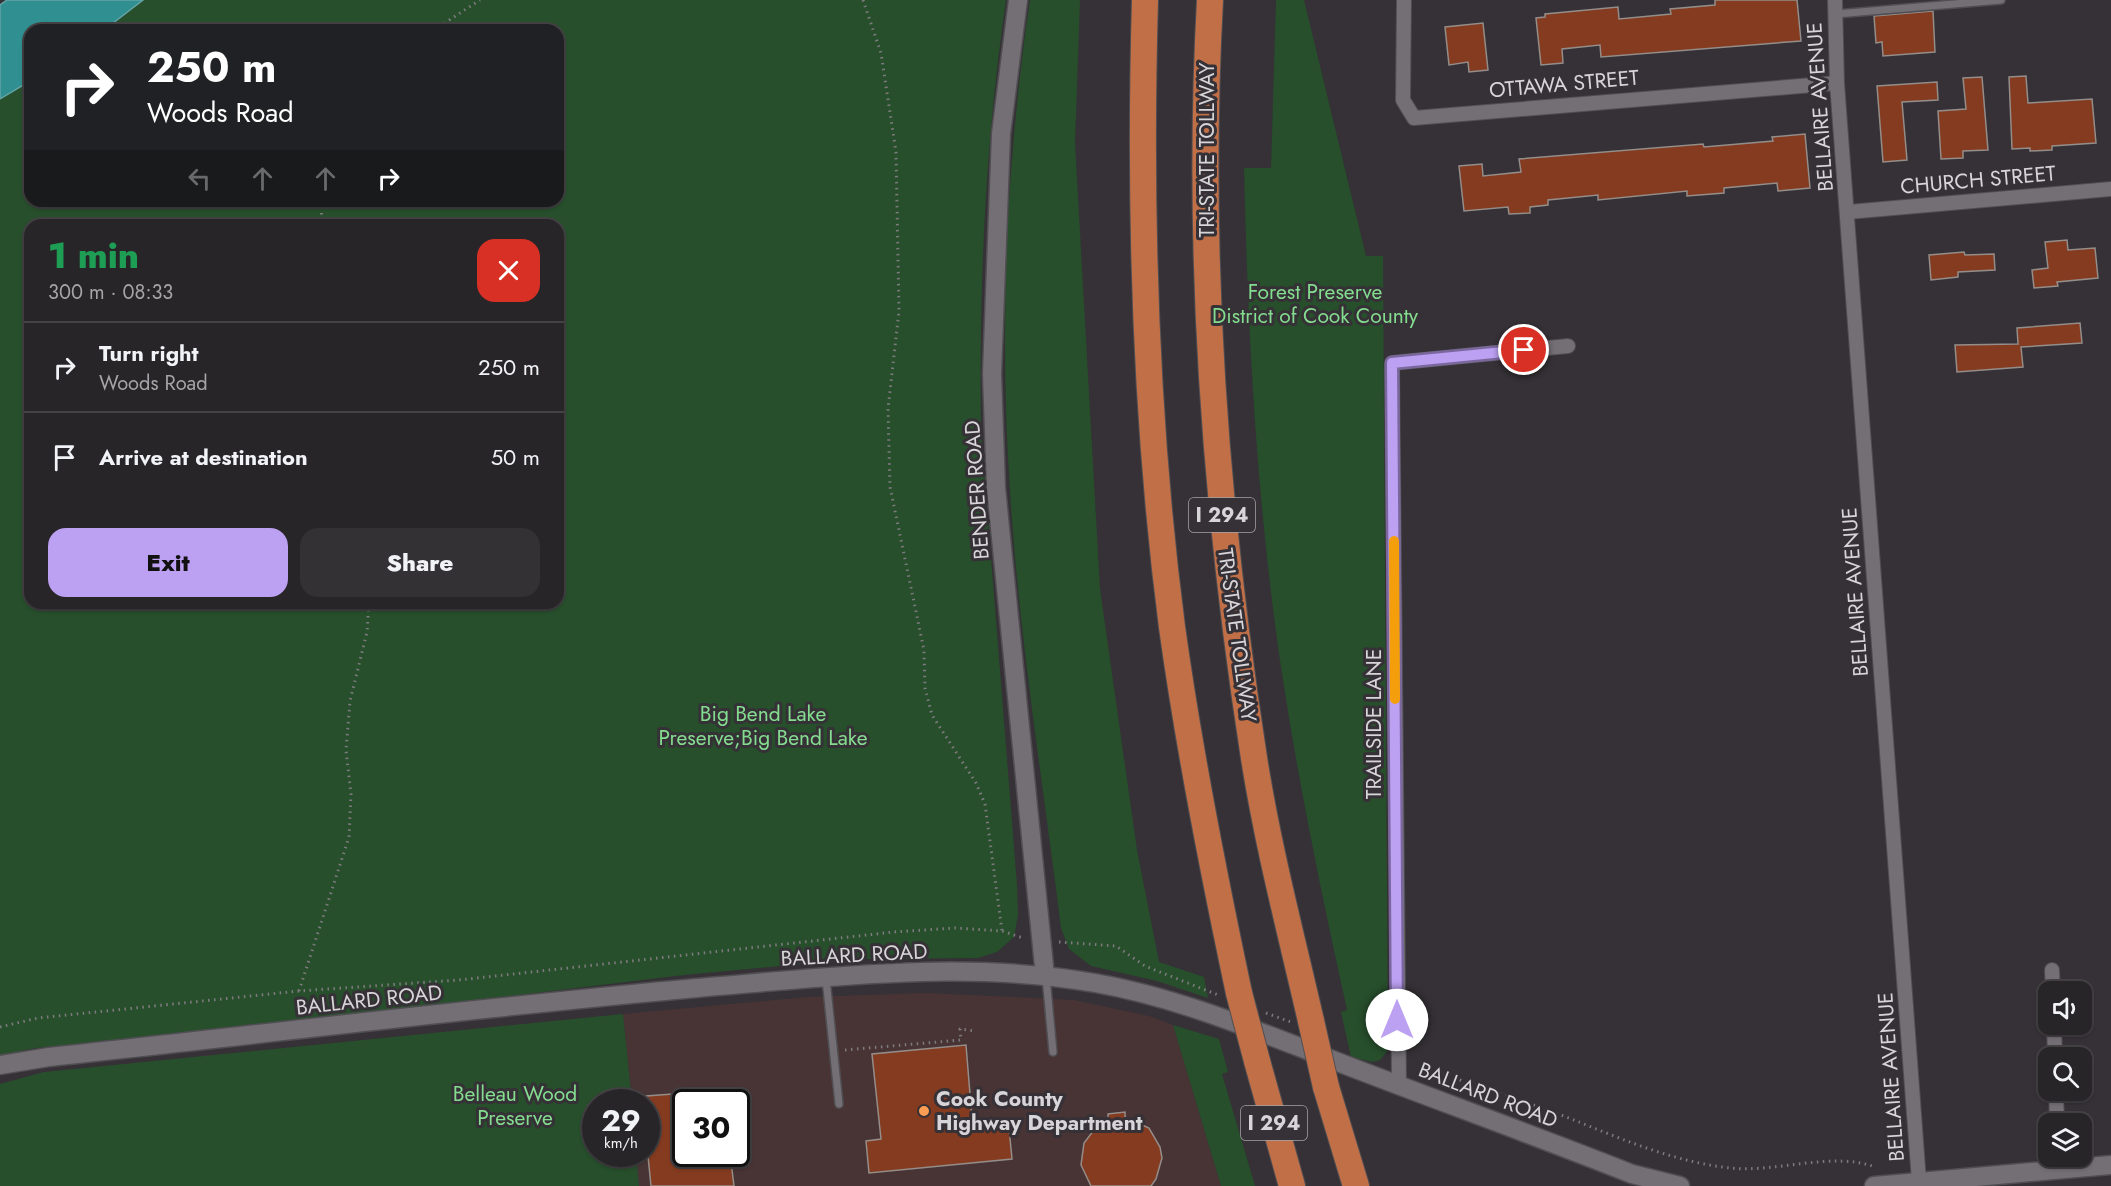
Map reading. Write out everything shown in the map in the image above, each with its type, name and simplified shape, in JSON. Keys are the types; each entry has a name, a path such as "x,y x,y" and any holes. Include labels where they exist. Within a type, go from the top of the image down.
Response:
{"highway":[{"name":"I 294","path":"1145,0 1145,286 1157,482 1172,626 1195,776 1239,993 1292,1186"},
{"name":"TRI-STATE TOLLWAY","path":"1210,0 1206,209 1222,514 1255,761 1326,1087 1356,1186"}],"street":[{"name":"BENDER ROAD","path":"1018,0 1001,134 992,374 996,488 1046,976"},
{"name":"OTTAWA STREET","path":"1404,0 1403,100 1414,117 1838,83"},
{"name":"BELLAIRE AVENUE","path":"1835,7 1838,83 1920,1181"},
{"name":"CHURCH STREET","path":"1848,212 2111,189"},
{"name":"TRAILSIDE LANE","path":"1399,1085 1392,363 1568,346"},
{"path":"2052,970 2052,981"},
{"name":"BALLARD ROAD","path":"0,1065 61,1056 635,993 826,976 903,972 1046,976 1098,983 1147,995 1253,1028 1632,1180 1680,1186"},
{"path":"2092,1164 2111,1165"},
{"path":"1876,1177 1920,1181 2038,1166"}],"lane":[{"path":"1835,7 2001,0"},
{"path":"826,976 839,1104"},
{"path":"1046,976 1053,1052"}],"path":[{"path":"443,24 480,0"},
{"path":"0,1027 38,1018 298,991 459,980 894,932 955,928 1002,931 985,804 976,783 932,715 925,688 924,650 890,487 888,409 899,311 897,152 881,53 863,0"},
{"path":"298,991 349,837 351,794 346,750 350,700 367,632 369,609"},
{"path":"834,1051 961,1040 960,1029 975,1031"},
{"path":"1419,1074 1439,1073 1555,1113 1641,1148 1694,1162 1731,1168 1767,1168 1858,1161 1876,1177"}],"shaded area":[{"path":"925,993 1074,1000 1149,1016 1173,1025 1221,1186 639,1186 637,1167 660,1167 660,1089 631,1089 623,1014 808,997"}],"green space":[{"name":"Big Bend Lake Preserve;Big Bend Lake","path":"143,0 1006,0 988,162 982,270 981,432 1017,885 1018,915 1014,937 997,952 978,958 857,959 684,975 337,1017 36,1048 0,1055 0,99 24,85 24,207 564,207 564,24 112,24"},
{"path":"1030,0 1080,0 1075,143 1100,589 1137,850 1159,962 1204,977 1208,998 1157,981 1091,966 1069,949 1061,928 1019,600 1007,429 1005,306 1010,183"},
{"name":"Forest Preserve District of Cook County","path":"1276,0 1304,0 1366,256 1383,256 1388,1050 1380,1060 1372,1062 1351,1057 1341,1012 1347,1010 1312,846 1283,680 1260,489 1251,361 1244,168 1271,168"},
{"name":"Belleau Wood Preserve","path":"623,1014 631,1089 582,1089 582,1167 637,1167 639,1186 0,1186 0,1084 44,1072"},
{"path":"1173,1025 1219,1039 1228,1072 1222,1074 1255,1186 1221,1186"}],"water":[{"path":"7,0 143,0 112,24 24,24 24,85 0,99 0,5"}],"building":[{"path":"1715,0 1797,0 1801,41 1601,57 1600,45 1562,49 1563,63 1541,65 1536,18 1545,17 1545,14 1618,7 1619,19 1671,14 1670,9 1715,5"},
{"path":"1933,11 1935,52 1883,56 1882,42 1876,43 1874,16"},
{"path":"1483,23 1488,70 1469,72 1468,62 1449,65 1445,27"},
{"path":"2026,76 2028,103 2092,99 2096,143 2052,146 2052,150 2012,149 2009,77"},
{"path":"1982,77 1988,150 1963,151 1963,158 1941,159 1938,111 1966,109 1963,78"},
{"path":"1937,82 1938,100 1902,102 1907,160 1883,162 1877,86"},
{"path":"1805,134 1810,188 1778,191 1777,183 1724,188 1724,193 1687,196 1687,191 1598,200 1598,195 1548,200 1548,205 1530,207 1530,213 1509,214 1508,207 1464,211 1459,166 1482,164 1483,176 1521,172 1519,159 1703,144 1704,147 1773,141 1772,137"},
{"path":"2067,240 2068,250 2095,248 2098,278 2057,282 2058,286 2034,288 2032,270 2048,268 2045,242"},
{"path":"1964,252 1965,255 1994,254 1995,270 1958,272 1958,277 1931,280 1929,255"},
{"path":"2080,323 2082,343 2021,347 2023,367 1957,372 1955,345 2018,344 2017,328"},
{"name":"Cook County Highway Department","path":"966,1045 973,1131 1009,1128 1012,1159 869,1173 866,1141 881,1139 872,1054"},
{"path":"672,1094 672,1167 732,1167 734,1186 651,1186 649,1167 660,1167 660,1095"},
{"path":"1125,1112 1125,1117 1149,1128 1160,1147 1162,1158 1156,1179 1151,1186 1091,1186 1081,1165 1084,1143 1097,1126 1108,1120 1108,1114"}],"slow traffic":[{"path":"1394,541 1395,699"}],"place":[{"name":"Cook County Highway Department","path":"924,1111"}],"route":[{"path":"1397,1020 1392,363 1524,350"}]}
